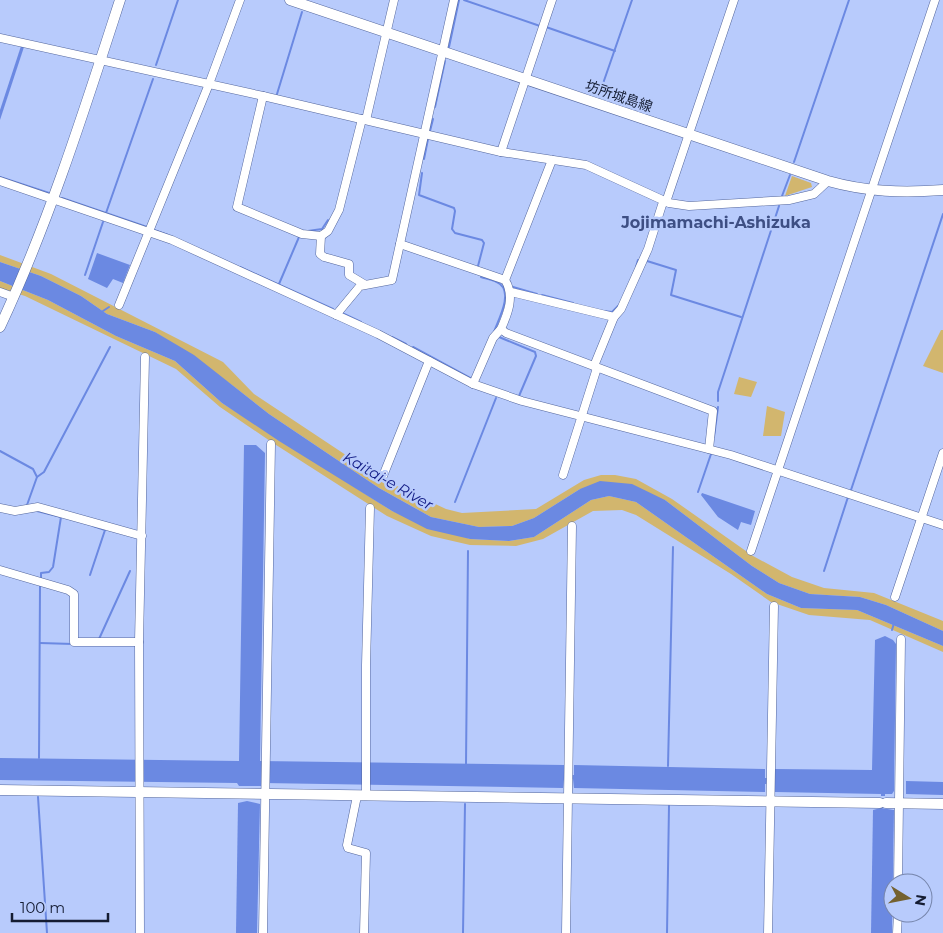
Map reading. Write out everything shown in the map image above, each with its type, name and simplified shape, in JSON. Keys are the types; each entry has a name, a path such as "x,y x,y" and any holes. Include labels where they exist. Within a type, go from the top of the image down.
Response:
{"street":[{"path":"0,327 28,265 54,199 120,0"},
{"path":"119,305 209,84 240,0"},
{"name":"坊所城島線","path":"290,0 828,181 872,192 903,193 943,190"},
{"path":"263,96 237,208 302,234 321,236 328,231 338,210 364,120 394,0"},
{"path":"321,236 320,254 324,257 349,264 348,275 364,284 377,284 392,280 454,0"},
{"path":"500,152 552,0"},
{"path":"563,475 596,367 614,317 621,309 648,249 734,0"},
{"path":"751,551 935,0"},
{"path":"0,38 101,59 500,152 596,168 664,203 689,206 789,200 814,194 828,181"},
{"path":"505,280 552,160"},
{"path":"0,181 150,231 336,315 473,384 522,401 709,449 779,470 943,525"},
{"path":"400,244 505,280 511,292 501,329 493,338 473,384"},
{"path":"336,315 364,284"},
{"path":"0,292 15,295"},
{"path":"511,292 614,317"},
{"path":"501,329 530,342 713,411 709,449"},
{"path":"140,933 138,788 139,642 145,357"},
{"path":"383,476 429,361"},
{"path":"263,933 271,444"},
{"path":"895,597 943,453"},
{"path":"0,508 15,511 38,507 142,536"},
{"path":"364,933 366,852 348,848 347,845 363,793 366,758 370,508"},
{"path":"566,933 572,526"},
{"path":"0,570 68,590 74,594 72,626 74,642 139,642"},
{"path":"768,933 774,606"},
{"path":"898,873 901,639"},
{"path":"0,790 265,789 363,793 569,794 769,801 943,804"}],"shaded area":[{"path":"792,176 811,183 812,187 785,196"},
{"path":"0,255 51,274 223,362 254,394 382,479 446,509 462,513 536,509 584,480 601,475 615,475 636,479 672,499 753,556 792,577 824,588 874,593 943,621 943,631 886,605 860,597 810,594 779,583 752,566 665,500 580,489 534,518 512,526 479,527 431,517 379,488 269,414 232,385 155,332 107,314 81,296 41,276 0,262"},
{"path":"0,281 48,300 116,336 175,361 222,403 392,511 470,539 509,541 534,537 591,500 609,496 636,502 767,594 801,608 857,610 943,646 943,652 870,620 809,615 771,602 731,574 636,515 622,510 593,511 543,539 516,546 470,545 431,536 387,516 273,443 220,407 176,369 25,296 0,288"},
{"path":"941,330 943,330 943,373 923,366"},
{"path":"739,377 757,382 751,397 734,394"},
{"path":"767,406 785,412 781,436 763,436"}],"water":[{"path":"21,46 24,47 0,120 0,110"},
{"path":"97,253 130,265 123,283 113,279 107,288 88,279"},
{"path":"0,262 41,276 81,296 107,314 155,332 194,355 269,414 379,488 431,517 479,527 512,526 534,518 580,489 600,481 632,484 665,500 752,566 779,583 810,594 860,597 886,605 943,631 943,646 857,610 801,608 767,594 636,502 609,496 591,500 534,537 509,541 470,539 427,529 392,511 279,441 222,403 175,361 116,336 48,300 0,281"},
{"path":"244,445 256,445 265,453 260,761 564,765 564,775 574,775 574,765 765,769 765,778 775,778 775,769 872,770 875,640 885,636 896,644 894,791 892,794 885,794 885,796 881,796 881,794 775,792 775,784 765,784 765,792 574,788 573,779 564,779 563,788 263,783 262,786 239,786 237,783 0,780 0,758 239,761"},
{"path":"702,493 755,511 751,525 741,522 738,530 718,517 701,495"},
{"path":"906,781 943,782 943,795 906,794"},
{"path":"247,801 260,804 257,933 236,933 238,803"},
{"path":"881,808 894,810 893,873 883,873 883,923 892,923 892,933 871,933 873,810"}],"waterway":[{"path":"156,65 178,0"},
{"path":"449,47 459,0"},
{"path":"464,0 540,26"},
{"path":"598,98 632,0"},
{"path":"794,162 849,0"},
{"path":"277,94 302,12"},
{"path":"546,27 615,51"},
{"path":"435,107 445,61"},
{"path":"106,213 153,79"},
{"path":"430,131 433,119"},
{"path":"424,159 428,139"},
{"path":"422,173 419,195 454,208 452,229 455,233 482,240 484,243 478,266"},
{"path":"782,196 790,175"},
{"path":"0,177 49,193"},
{"path":"62,198 147,227"},
{"path":"718,401 718,392 779,206"},
{"path":"851,490 943,214"},
{"path":"308,231 322,229 328,220"},
{"path":"85,275 103,222"},
{"path":"154,230 168,235"},
{"path":"279,284 299,237"},
{"path":"636,267 638,260"},
{"path":"647,261 676,270 671,295 741,317"},
{"path":"240,267 333,309"},
{"path":"481,277 500,284 504,288 505,300 494,332"},
{"path":"513,287 537,294"},
{"path":"542,295 573,303"},
{"path":"604,311 612,312 619,305"},
{"path":"103,311 109,307"},
{"path":"342,313 361,322"},
{"path":"392,337 406,344"},
{"path":"499,337 535,352 536,356 519,396"},
{"path":"37,477 44,472 110,347"},
{"path":"413,347 472,379"},
{"path":"455,502 496,398"},
{"path":"714,437 718,407"},
{"path":"0,451 33,469 37,477 27,505"},
{"path":"698,492 711,454"},
{"path":"824,571 848,497"},
{"path":"37,511 61,517"},
{"path":"41,578 41,573 49,572 53,567 61,517"},
{"path":"90,575 105,530 93,526"},
{"path":"668,766 673,547"},
{"path":"466,764 468,551"},
{"path":"99,639 130,571"},
{"path":"39,758 40,586"},
{"path":"892,630 894,623"},
{"path":"40,643 73,644"},
{"path":"38,797 47,933"},
{"path":"463,933 465,804"},
{"path":"667,933 669,806"}],"district":[{"name":"Jojimamachi-Ashizuka","path":"716,222"}],"water label":[{"name":"Kaitai-e River","path":"388,481"}]}
